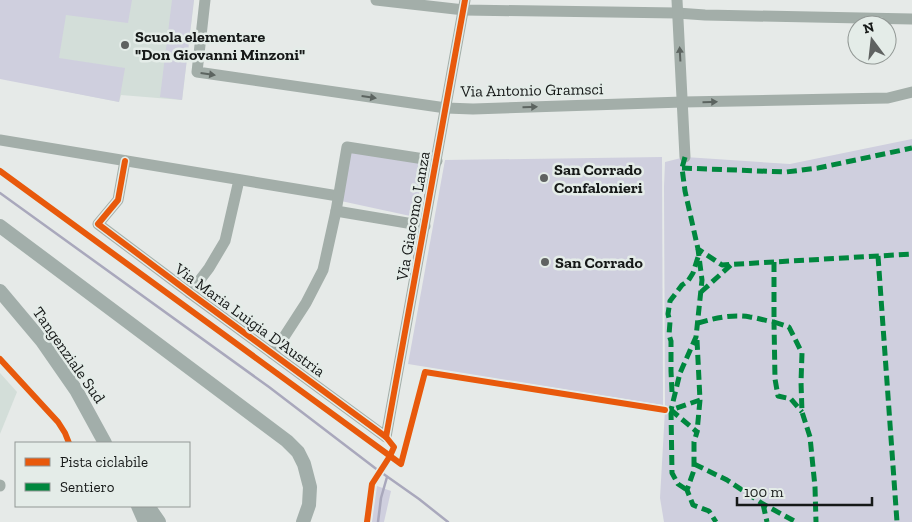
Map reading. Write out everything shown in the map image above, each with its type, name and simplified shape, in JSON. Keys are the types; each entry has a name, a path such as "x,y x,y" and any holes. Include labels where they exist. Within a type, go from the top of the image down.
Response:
{"main road":[{"path":"0,226 288,441 298,452 304,464 310,487 309,505 302,522"},
{"name":"Tangenziale Sud","path":"0,291 42,341 76,390 104,442"},
{"path":"92,419 108,442"},
{"path":"143,514 159,522"}],"street":[{"name":"Via Antonio Gramsci","path":"205,0 197,72 446,108 473,109 888,98 912,92"},
{"path":"376,0 465,5 614,6 705,15 912,19"},
{"path":"677,0 686,157"},
{"name":"Via Giacomo Lanza","path":"386,437 465,5"},
{"path":"0,140 338,196"},
{"path":"274,354 306,303 323,270 347,148 437,161"},
{"name":"Via Maria Luigia D'Austria","path":"125,161 118,200 98,224 386,437"},
{"path":"190,293 209,268 225,241 239,180"},
{"path":"336,211 425,226"}],"shaded area":[{"path":"0,0 132,0 128,23 66,15 59,58 125,68 119,102 0,79"},
{"name":"Scuola elementare \"Don Giovanni Minzoni\"","path":"66,0 194,0 182,100 121,95 119,102 54,89"},
{"path":"172,0 194,0 182,100 160,97"},
{"path":"912,139 912,522 664,522 660,498 665,410 665,162 685,157 790,164"},
{"path":"349,151 425,162 415,217 341,201"},
{"name":"San Corrado","path":"662,157 663,405 408,364 445,160"},
{"path":"0,373 17,392 0,434"},
{"path":"377,486 391,491 384,522 372,522"}],"waterway":[{"path":"0,193 269,387 448,522"},
{"path":"378,522 381,498 387,477"}],"marked path":[{"path":"682,168 786,172 818,168 912,148"},
{"path":"685,157 682,168 685,191 698,249 722,265 912,254"},
{"path":"665,410 671,410 680,373 696,337 702,280 698,249"},
{"path":"878,256 897,522"},
{"path":"672,392 671,341 668,314 670,301 682,285 688,281 693,273 698,257"},
{"path":"774,262 774,322 789,327 802,353 802,412 810,437 816,522"},
{"path":"701,292 732,264"},
{"path":"698,323 730,316 753,317 774,322 775,379 778,396 791,399 802,412"},
{"path":"697,340 700,400 697,432"},
{"path":"700,400 671,410 697,432 694,442 694,470 687,490 693,505 709,511 716,522"},
{"path":"671,410 672,473 678,484 687,490"},
{"path":"694,464 727,480 763,504 796,522"},
{"path":"763,504 767,522"}],"cycle path":[{"path":"386,437 465,0"},
{"path":"125,161 118,200 98,224 386,437 394,447 372,484 367,522"},
{"path":"0,171 401,464 425,372 665,410"},
{"path":"0,359 58,422 69,442"}],"place":[{"name":"Scuola elementare \"Don Giovanni Minzoni\"","path":"125,45"},
{"name":"San Corrado Confalonieri","path":"544,178"},
{"name":"San Corrado","path":"545,262"}]}
